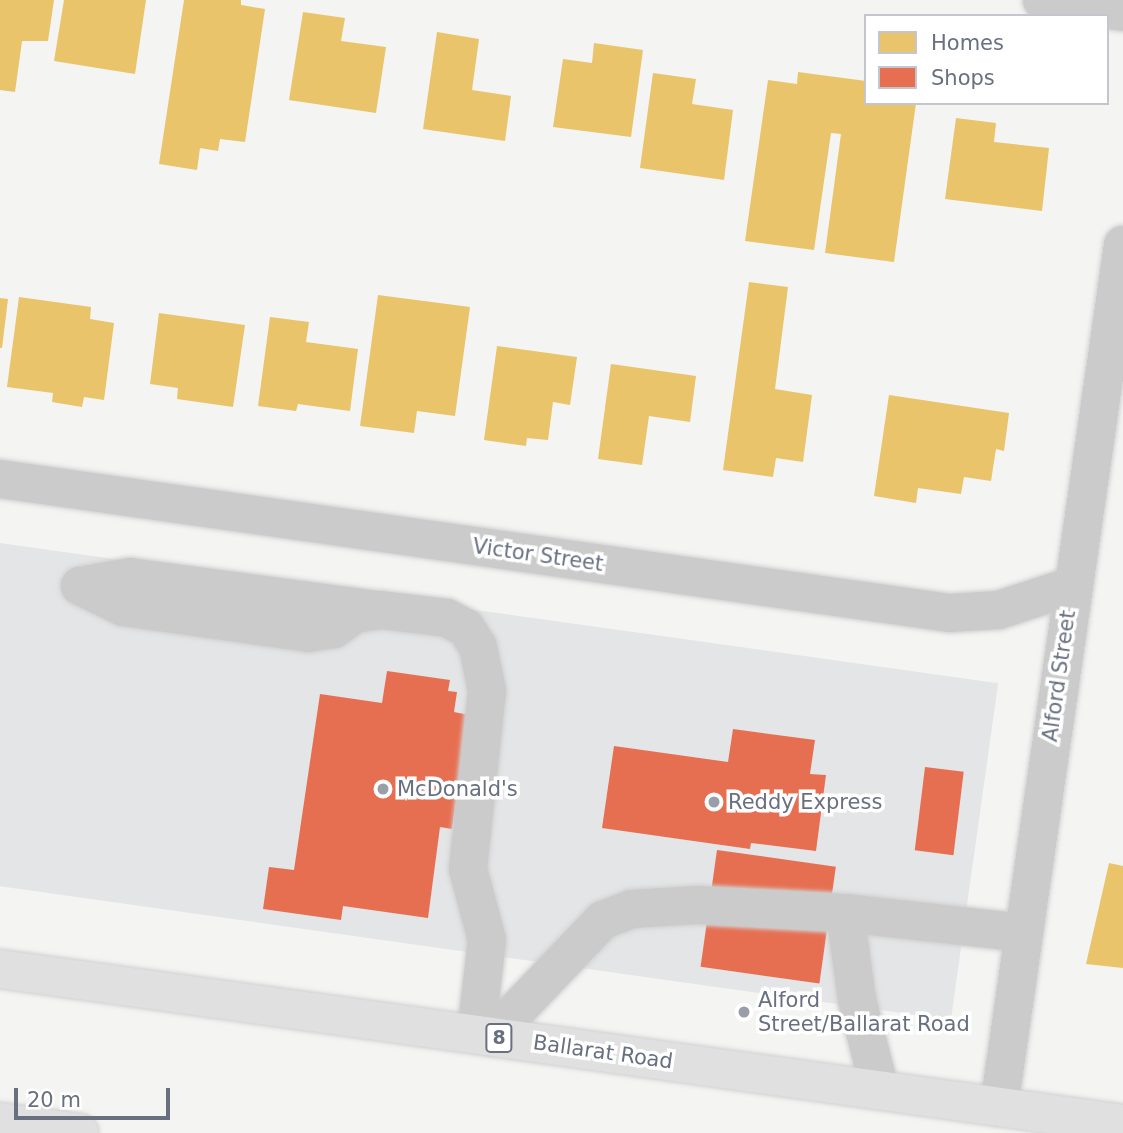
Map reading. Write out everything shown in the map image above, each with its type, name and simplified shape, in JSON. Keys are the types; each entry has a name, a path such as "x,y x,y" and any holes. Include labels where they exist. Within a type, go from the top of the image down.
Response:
{"highway":[{"name":"Ballarat Road","path":"0,969 1123,1124"},
{"path":"0,1122 79,1133"}],"street":[{"path":"1042,0 1123,12"},
{"name":"Alford Street","path":"999,1107 1072,586 1112,402 1123,245"},
{"name":"Victor Street","path":"0,479 950,613 999,610 1072,586"},
{"path":"80,586 123,607 308,633 334,629 355,614 380,610 447,618 466,628 478,647 487,691 468,869 487,940 483,1036"},
{"path":"483,1036 603,920 615,913 697,905 845,913 1023,933"},
{"path":"845,913 857,1000 880,1090"}],"shaded area":[{"path":"0,543 998,683 951,1020 0,886"}],"building: Homes":[{"path":"0,0 54,0 48,41 22,41 15,92 0,90"},
{"path":"64,0 146,0 135,74 54,61"},
{"path":"184,0 241,0 241,5 265,9 245,142 220,139 218,151 200,148 197,170 159,164"},
{"path":"303,12 345,18 341,41 386,47 376,113 289,100"},
{"path":"437,32 479,39 472,90 511,96 505,141 423,129"},
{"path":"594,43 643,50 631,137 553,127 563,59 592,63"},
{"path":"798,72 864,81 864,105 916,105 894,262 825,253 841,134 831,133 814,250 745,241 768,80 797,84"},
{"path":"653,73 696,79 692,104 733,110 724,180 640,168"},
{"path":"956,118 996,123 994,142 1049,148 1042,211 945,199"},
{"path":"749,282 788,287 775,389 812,395 803,462 776,458 773,477 723,470"},
{"path":"378,295 470,307 455,416 417,411 414,433 360,426"},
{"path":"19,297 91,307 90,319 114,323 104,400 84,397 82,407 52,402 53,393 7,387"},
{"path":"0,298 8,299 2,348 0,348"},
{"path":"159,313 245,325 233,407 177,399 178,388 150,384"},
{"path":"270,317 309,322 306,342 358,349 350,411 298,404 296,411 258,406"},
{"path":"497,346 577,357 570,405 553,402 548,440 527,438 526,446 484,440"},
{"path":"611,364 696,376 690,422 649,416 642,465 598,459"},
{"path":"889,395 1009,413 1004,451 996,449 991,481 964,477 961,494 918,488 916,503 874,496"},
{"path":"1109,863 1123,866 1123,968 1086,964"}],"building: Shops":[{"path":"387,671 450,680 448,691 457,692 454,712 469,715 452,829 440,827 428,918 343,906 341,920 263,909 269,867 294,870 320,694 382,703"},
{"name":"Reddy Express","path":"733,729 815,740 810,774 826,775 816,851 751,843 750,849 602,828 614,746 728,762"},
{"path":"925,767 964,772 953,855 915,850"},
{"path":"717,850 836,867 819,984 701,967"}],"place":[{"name":"McDonald's","path":"383,789"},
{"name":"Reddy Express","path":"714,802"},
{"name":"Alford Street/Ballarat Road","path":"744,1012"}]}
